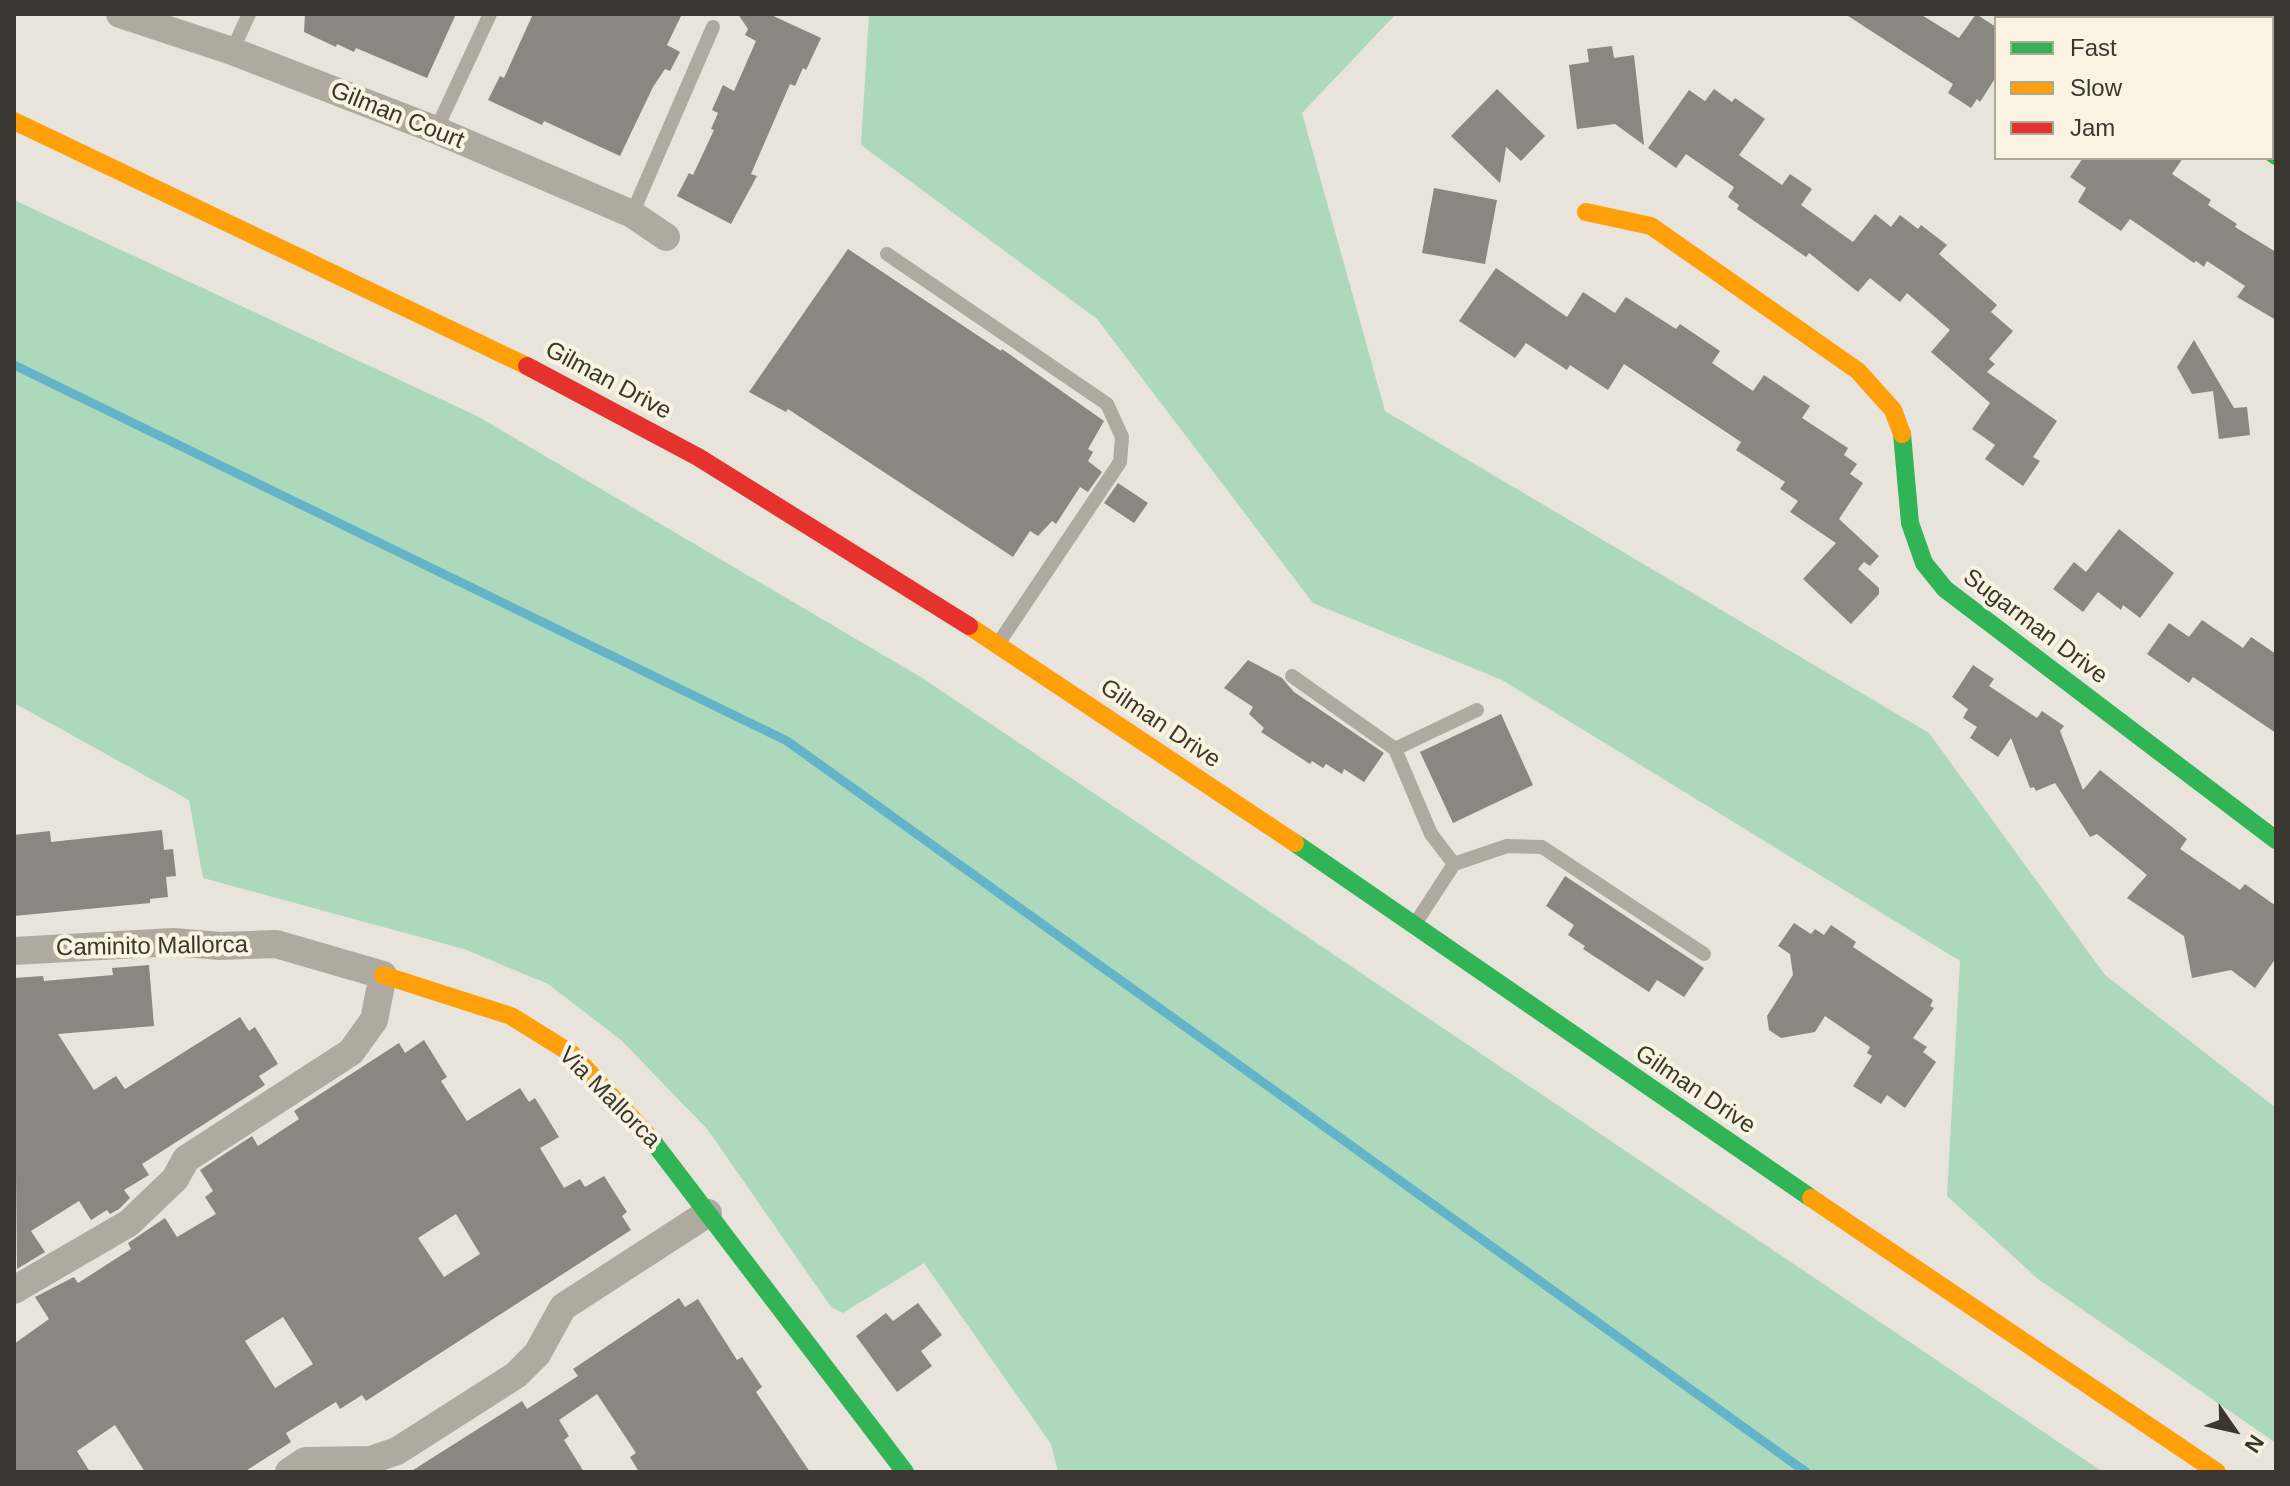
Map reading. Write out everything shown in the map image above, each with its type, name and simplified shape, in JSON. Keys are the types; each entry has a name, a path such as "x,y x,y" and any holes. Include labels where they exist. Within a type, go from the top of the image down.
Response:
{"main road":[{"name":"Gilman Drive","path":"14,121 477,340 655,432 998,644 1415,924 1963,1304 2217,1472"},
{"name":"Sugarman Drive","path":"1586,212 1651,226 1858,371 1893,410 1902,435 1910,523 1924,563 1945,589 2276,840"},
{"name":"Via Mallorca","path":"383,975 511,1016 572,1054 634,1117 905,1472"}],"street":[{"name":"Gilman Court","path":"120,14 232,51 436,130 632,214 666,237"},
{"name":"Caminito Mallorca","path":"14,951 173,942 220,946 276,944 383,975"},
{"path":"14,1290 129,1223 175,1179 186,1159 351,1052 374,1020 383,975"},
{"path":"289,1472 305,1461 371,1460 397,1451 516,1375 537,1354 563,1307 708,1213"}],"lane":[{"path":"232,51 249,14"},
{"path":"436,130 490,14"},
{"path":"632,214 713,27"},
{"path":"887,254 1107,404 1122,437 1120,462 998,644"},
{"path":"1292,676 1395,749 1431,834 1454,864"},
{"path":"1395,749 1477,710"},
{"path":"1415,924 1454,864 1507,846 1542,847 1704,954"}],"green space":[{"path":"869,14 1396,14 1302,113 1385,411 1929,733 2105,975 2276,1108 2276,1443 2038,1279 1947,1196 1960,961 1502,680 1313,603 1097,319 861,145"},
{"path":"14,200 477,416 924,679 2103,1472 1058,1472 1051,1444 924,1263 843,1313 831,1307 708,1130 621,1040 548,984 464,949 203,878 189,800 14,703"}],"building":[{"path":"305,14 456,14 427,78 356,48 354,52 337,44 336,47 304,32"},
{"path":"533,14 682,14 667,45 680,52 670,71 665,69 653,87 620,156 544,121 542,125 488,100 500,76 504,78"},
{"path":"738,14 769,14 821,38 806,70 803,68 795,86 790,84 751,174 757,176 731,224 677,196 689,173 693,175 714,130 711,129 718,113 712,110 723,85 734,91 756,41 745,35 748,29"},
{"path":"1845,14 1920,14 1959,38 1976,14 1994,26 1994,80 1980,102 1977,99 1971,108 1948,93 1953,84"},
{"path":"1612,46 1614,58 1634,55 1644,145 1615,124 1577,129 1569,65 1589,62 1587,49"},
{"path":"1497,89 1545,136 1521,161 1506,147 1500,183 1451,136"},
{"path":"1714,89 1732,102 1735,98 1765,119 1739,155 1782,185 1790,174 1812,189 1801,205 1853,242 1875,214 1891,227 1900,215 1918,229 1921,225 1947,245 1939,254 1997,305 1991,312 2013,331 1989,359 1995,364 1987,372 2057,421 2033,457 2040,461 2023,486 1985,459 1995,445 1972,429 1990,403 1931,352 1950,330 1907,293 1900,302 1870,278 1858,292 1809,253 1806,257 1737,209 1739,205 1728,197 1734,187 1686,154 1676,168 1648,148 1689,90 1705,101"},
{"path":"2082,160 2182,160 2172,174 2211,200 2208,205 2237,224 2235,227 2276,252 2276,320 2237,297 2245,286 2207,261 2204,267 2196,261 2194,263 2130,219 2121,231 2078,202 2086,188 2070,177"},
{"path":"1434,188 1497,200 1485,264 1422,253"},
{"path":"848,249 1002,349 1104,421 1088,449 1093,452 1088,461 1102,472 1088,492 1080,487 1056,524 1052,521 1038,536 1030,531 1013,557 788,409 786,412 749,392"},
{"path":"1496,268 1567,317 1583,292 1615,313 1626,297 1676,329 1680,324 1720,351 1712,363 1753,391 1764,375 1810,406 1802,418 1848,448 1844,455 1857,464 1850,474 1863,483 1839,519 1879,556 1870,566 1864,562 1858,569 1879,588 1879,594 1851,624 1803,579 1836,543 1790,512 1798,501 1780,489 1785,482 1736,450 1741,442 1624,364 1608,390 1570,365 1567,370 1526,343 1515,358 1459,321"},
{"path":"2194,340 2234,408 2247,407 2250,435 2219,439 2213,391 2192,394 2177,367"},
{"path":"1118,483 1148,503 1134,523 1104,503"},
{"path":"2119,529 2174,573 2140,618 2123,605 2121,610 2098,592 2083,612 2053,589 2074,562 2086,572"},
{"path":"2202,620 2243,648 2251,637 2276,654 2276,733 2193,677 2189,683 2147,654 2169,623 2189,637"},
{"path":"1248,660 1282,678 1294,692 1384,753 1364,782 1344,769 1342,774 1326,764 1323,768 1312,761 1310,764 1261,732 1264,728 1249,714 1253,707 1224,688"},
{"path":"1973,665 1994,679 1989,686 2037,718 2042,711 2064,726 2060,731 2083,790 2100,770 2187,839 2180,849 2240,890 2245,884 2276,906 2276,958 2255,988 2231,970 2192,978 2184,936 2127,898 2147,875 2097,834 2090,837 2055,783 2036,791 2034,787 2030,788 2011,738 1998,757 1970,738 1977,727 1963,718 1968,709 1952,697"},
{"path":"1501,714 1533,785 1453,823 1420,752"},
{"path":"162,830 164,850 173,849 176,876 166,877 168,897 150,899 150,903 14,916 14,835 50,831 51,842"},
{"path":"1565,876 1704,968 1684,997 1657,980 1649,992 1583,949 1585,946 1568,935 1574,925 1546,906"},
{"path":"1794,923 1811,934 1815,929 1824,935 1831,925 1856,942 1853,947 1933,1000 1930,1006 1934,1008 1913,1038 1927,1047 1923,1052 1936,1062 1905,1108 1887,1095 1881,1104 1853,1086 1872,1056 1867,1053 1870,1047 1825,1016 1815,1032 1781,1038 1769,1030 1767,1016 1793,975 1790,954 1778,946"},
{"path":"149,965 154,1026 58,1034 94,1090 116,1076 125,1089 240,1017 249,1031 255,1027 278,1064 259,1076 265,1085 142,1164 149,1175 124,1190 130,1198 119,1209 110,1214 107,1210 91,1220 79,1201 31,1231 45,1252 17,1269 14,978 43,976 44,981 113,975 112,968"},
{"path":"424,1040 447,1077 441,1081 467,1121 520,1088 529,1102 535,1098 559,1137 540,1148 564,1188 580,1179 585,1187 604,1176 627,1212 622,1216 631,1230 366,1401 362,1395 340,1409 336,1402 286,1433 291,1442 244,1472 145,1472 115,1425 77,1451 90,1472 14,1472 14,1344 49,1319 35,1297 74,1277 78,1283 131,1249 128,1243 165,1218 177,1237 216,1214 205,1197 213,1191 200,1170 252,1136 258,1146 299,1119 294,1111 399,1043 405,1053","holes":["456,1214 480,1254 444,1277 418,1238","283,1317 313,1364 275,1388 245,1341"]},
{"path":"679,1298 685,1307 698,1299 737,1360 742,1357 762,1387 756,1392 810,1472 639,1472 630,1457 636,1453 597,1394 559,1420 569,1436 564,1440 584,1472 410,1472 522,1401 527,1409 578,1376 573,1369"},
{"path":"918,1303 942,1335 921,1351 932,1366 897,1392 856,1336 886,1313 893,1321"}],"waterway":[{"path":"14,365 787,741 1806,1472"}],"traffic: fast":[{"path":"1902,434 1910,523 1924,563 1945,589 2276,840"},
{"path":"1295,843 1811,1198"},
{"path":"651,1139 905,1472"}],"traffic: slow":[{"path":"14,121 527,366"},
{"path":"1586,212 1651,226 1858,371 1893,410 1902,434"},
{"path":"969,626 1295,843"},
{"path":"383,975 511,1016 572,1054 651,1139"},
{"path":"1811,1198 2217,1472"}],"traffic: jam":[{"path":"527,366 698,457 969,626"}]}
